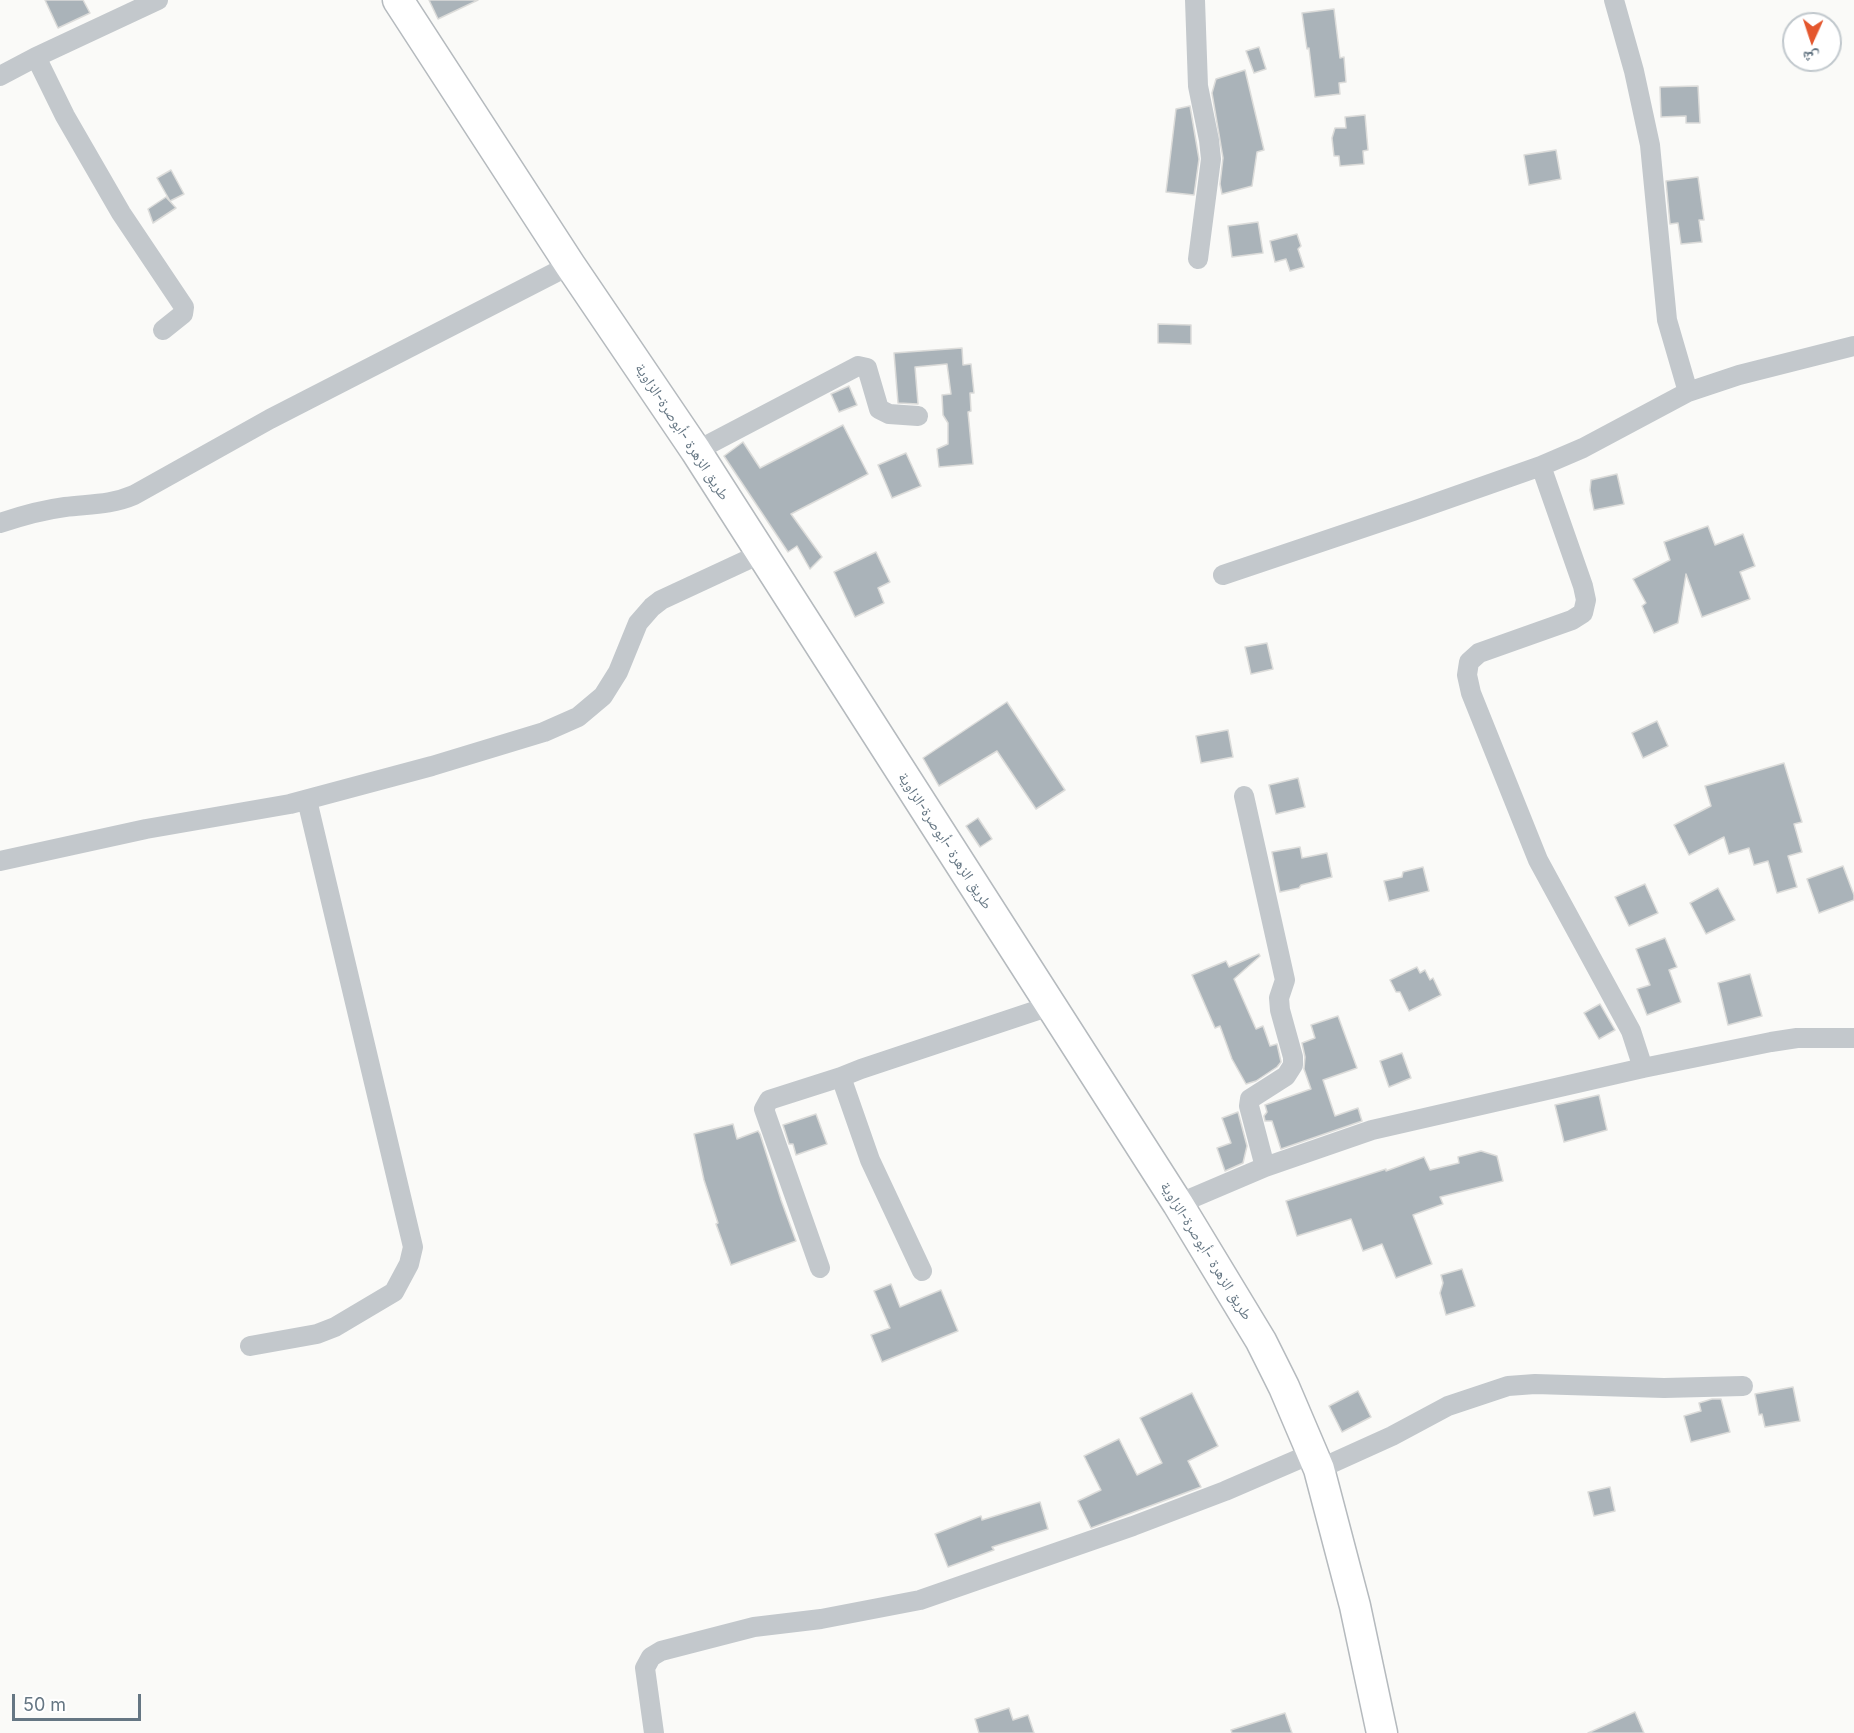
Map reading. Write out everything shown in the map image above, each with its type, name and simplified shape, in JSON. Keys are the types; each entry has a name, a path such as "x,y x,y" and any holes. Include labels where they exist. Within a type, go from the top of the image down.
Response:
{"main road":[{"name":"طريق الزهرة -أبوصرة-الزاوية","path":"398,0 570,265 696,451 1178,1204 1262,1341 1316,1461 1355,1606 1382,1733"}],"street":[{"path":"0,76 158,0"},
{"path":"1195,0 1198,86 1211,159 1198,259"},
{"path":"1614,0 1645,118 1650,145 1667,320 1688,392"},
{"path":"36,57 65,116 121,213 184,307 183,314 163,330"},
{"path":"0,522 43,510 118,502 134,495 270,419 570,265"},
{"path":"1223,575 1541,466 1593,443 1688,392 1739,375 1854,346"},
{"path":"696,451 858,366 867,368 879,409 889,414 918,416"},
{"path":"1541,466 1583,586 1586,600 1583,613 1572,620 1479,653 1469,662 1467,675 1471,693 1538,860 1631,1031 1643,1068"},
{"path":"0,861 146,829 307,800 544,732 578,717 596,703 609,688 618,672 633,632 652,607 661,600 760,554"},
{"path":"1244,796 1285,980 1279,998 1280,1010 1293,1057 1291,1070 1286,1076 1250,1099 1249,1106 1265,1167"},
{"path":"250,1346 317,1334 335,1327 394,1292 409,1264 413,1247 307,800"},
{"path":"820,1268 783,1156 765,1113 765,1105 770,1100 1050,1006"},
{"path":"1178,1204 1265,1167 1372,1130 1643,1068 1797,1038 1854,1038"},
{"path":"841,1077 870,1160 922,1271"},
{"path":"654,1733 645,1668 651,1657 661,1651 754,1627 821,1619 920,1600 1133,1526 1225,1491 1392,1436 1448,1406 1508,1386 1597,1384 1664,1388 1743,1386"}],"building":[{"path":"45,0 83,0 90,13 58,28"},
{"path":"429,0 478,0 438,19"},
{"path":"1334,9 1340,58 1344,57 1346,82 1339,83 1340,94 1315,97 1302,13"},
{"path":"1259,47 1266,69 1254,73 1246,51"},
{"path":"1245,70 1264,150 1257,152 1252,186 1222,194 1220,184 1223,158 1212,93 1216,79"},
{"path":"1698,86 1700,123 1686,123 1686,116 1661,117 1660,87"},
{"path":"1190,106 1199,159 1194,195 1166,192 1176,109"},
{"path":"1365,115 1368,150 1363,151 1364,164 1340,166 1339,156 1334,156 1332,138 1335,128 1346,128 1345,117"},
{"path":"1556,150 1561,179 1529,185 1524,155"},
{"path":"171,170 184,194 170,201 157,178"},
{"path":"1698,177 1704,220 1699,220 1702,242 1681,244 1678,223 1670,224 1666,181"},
{"path":"166,197 176,208 153,223 148,209"},
{"path":"1258,222 1263,253 1232,257 1228,226"},
{"path":"1297,234 1301,246 1298,249 1304,267 1290,271 1286,259 1275,262 1270,241"},
{"path":"1158,324 1191,325 1191,344 1158,343"},
{"path":"962,348 963,365 971,364 974,393 970,393 971,411 968,412 973,464 939,467 937,449 948,444 948,423 943,415 942,395 951,394 947,364 915,367 918,404 898,403 894,353"},
{"path":"849,386 857,405 839,412 831,394"},
{"path":"843,425 868,474 791,514 822,557 810,569 797,546 788,552 724,456 743,442 760,468"},
{"path":"906,453 921,486 892,498 878,465"},
{"path":"1617,474 1624,504 1594,510 1590,490 1591,480"},
{"path":"1708,526 1715,545 1743,534 1755,566 1740,572 1750,599 1702,617 1686,574 1678,623 1654,633 1642,606 1646,603 1633,579 1670,560 1664,542"},
{"path":"876,552 890,582 878,588 884,603 855,617 834,572"},
{"path":"1267,643 1273,669 1251,674 1245,647"},
{"path":"1007,702 1065,790 1036,809 997,751 939,786 923,758"},
{"path":"1657,721 1668,746 1643,758 1632,733"},
{"path":"1228,730 1233,757 1201,763 1196,736"},
{"path":"1784,763 1802,822 1794,824 1802,852 1788,856 1797,887 1777,893 1768,861 1754,865 1749,848 1729,854 1724,837 1689,855 1674,825 1711,806 1705,786"},
{"path":"1298,778 1305,807 1276,814 1269,785"},
{"path":"978,818 992,839 980,847 966,826"},
{"path":"1300,847 1302,858 1327,853 1332,877 1280,892 1272,852"},
{"path":"1843,866 1854,900 1819,913 1807,879"},
{"path":"1423,867 1429,891 1389,901 1384,881 1402,877 1403,872"},
{"path":"1645,884 1658,913 1629,926 1615,897"},
{"path":"1718,888 1735,920 1706,934 1690,903"},
{"path":"1665,938 1677,967 1669,970 1681,1002 1647,1015 1637,989 1650,985 1636,949"},
{"path":"1259,954 1260,956 1234,979 1256,1029 1263,1026 1270,1046 1277,1044 1281,1062 1256,1081 1246,1084 1232,1059 1220,1026 1215,1028 1192,975 1226,961 1229,967"},
{"path":"1417,967 1420,973 1425,970 1430,980 1433,978 1441,995 1409,1011 1400,992 1396,992 1390,980"},
{"path":"1750,974 1762,1016 1728,1025 1718,983"},
{"path":"1600,1004 1615,1030 1599,1039 1584,1013"},
{"path":"1338,1016 1357,1068 1323,1080 1335,1116 1358,1108 1362,1121 1281,1149 1272,1121 1265,1121 1264,1116 1267,1112 1265,1105 1311,1089 1304,1069 1305,1057 1302,1043 1315,1038 1311,1025"},
{"path":"1402,1053 1411,1078 1389,1087 1380,1061"},
{"path":"1599,1095 1607,1130 1564,1142 1555,1105"},
{"path":"1238,1112 1247,1146 1243,1163 1225,1171 1217,1148 1231,1143 1222,1118"},
{"path":"816,1114 827,1144 796,1155 793,1144 789,1144 783,1125"},
{"path":"733,1124 737,1139 758,1131 760,1134 796,1241 731,1265 716,1224 718,1223 704,1180 694,1134"},
{"path":"1481,1151 1497,1156 1503,1181 1440,1197 1443,1204 1413,1215 1432,1264 1396,1278 1382,1244 1363,1251 1351,1219 1297,1236 1286,1201 1424,1157 1430,1170 1459,1163 1458,1157"},
{"path":"1462,1269 1475,1306 1446,1315 1440,1293 1443,1283 1441,1275"},
{"path":"891,1284 900,1307 941,1290 958,1331 882,1362 871,1335 890,1328 874,1291"},
{"path":"1793,1387 1800,1421 1765,1427 1762,1414 1759,1415 1755,1394"},
{"path":"1358,1391 1371,1417 1342,1432 1329,1406"},
{"path":"1192,1393 1218,1446 1188,1461 1201,1487 1091,1528 1078,1501 1101,1490 1084,1456 1119,1439 1137,1475 1162,1463 1140,1418"},
{"path":"1721,1399 1730,1432 1691,1442 1684,1416 1701,1411 1699,1403"},
{"path":"1610,1487 1615,1511 1594,1516 1588,1492"},
{"path":"1040,1502 1048,1529 992,1547 994,1550 948,1567 935,1534 981,1516 982,1520"},
{"path":"1009,1708 1013,1720 1028,1715 1034,1733 979,1733 975,1719"},
{"path":"1635,1712 1644,1733 1588,1733"},
{"path":"1285,1713 1292,1733 1232,1733 1231,1730"}]}
